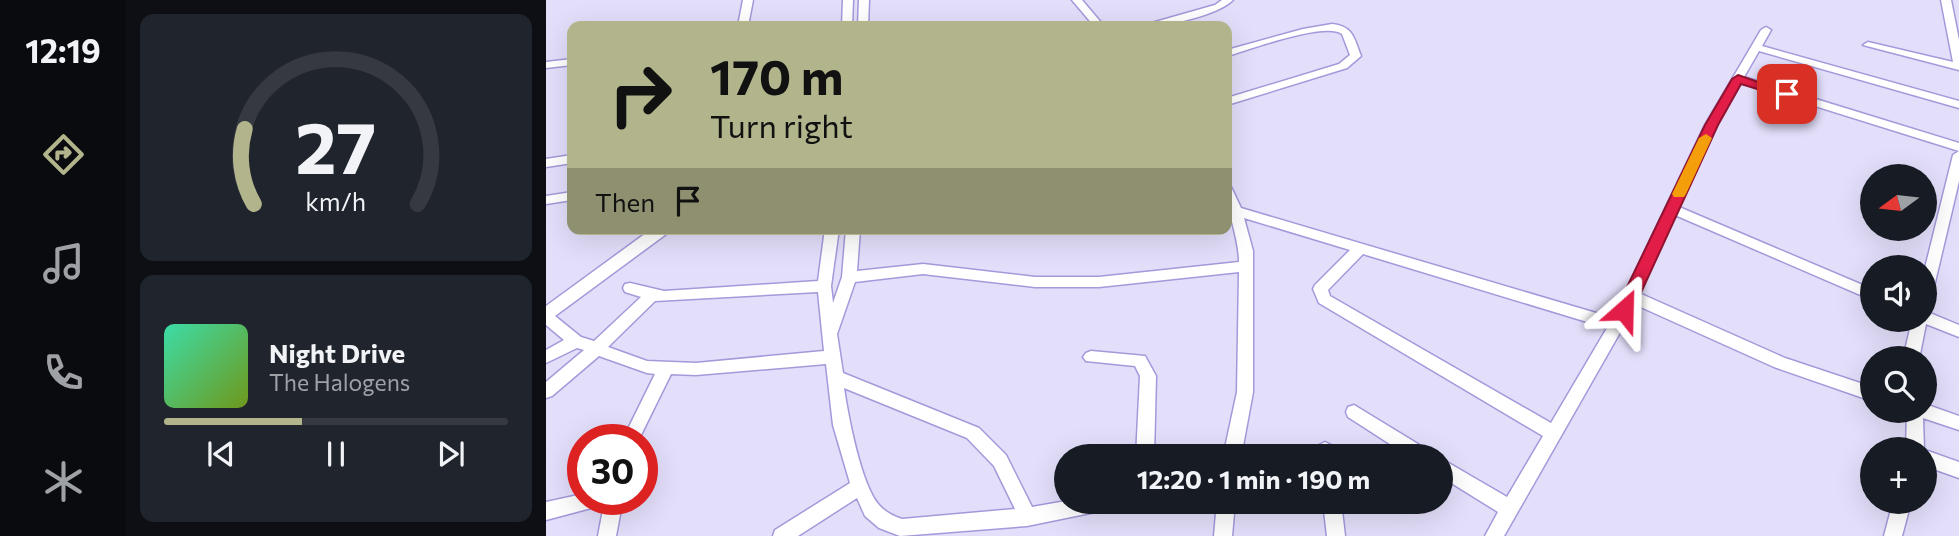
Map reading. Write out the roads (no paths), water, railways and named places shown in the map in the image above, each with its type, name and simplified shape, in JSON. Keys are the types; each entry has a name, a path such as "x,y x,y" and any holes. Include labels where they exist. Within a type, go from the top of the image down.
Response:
{"street":[{"path":"744,21 748,0"},
{"path":"847,21 848,0"},
{"path":"863,21 864,0"},
{"path":"1077,0 1095,21"},
{"path":"1165,21 1218,7 1228,0"},
{"path":"1868,45 1959,66 1945,0"},
{"path":"1232,52 1298,33 1337,27 1345,31 1356,56 1343,66 1232,101"},
{"path":"1494,536 1618,325 1712,125 1766,30"},
{"path":"1756,47 1959,105"},
{"path":"546,65 567,63"},
{"path":"1738,79 1959,147"},
{"path":"1935,255 1959,155"},
{"path":"546,163 567,160"},
{"path":"546,200 567,197"},
{"path":"1232,202 1360,248 1618,325"},
{"path":"1232,207 1246,251 1245,392 1235,444"},
{"path":"1672,209 1860,290"},
{"path":"655,235 546,316 576,341 647,367 665,370 833,357"},
{"path":"831,235 824,286 841,425 860,486 871,510 899,532 1054,512"},
{"path":"830,335 849,277 852,235"},
{"path":"1360,248 1320,289 1324,299 1554,433"},
{"path":"849,277 923,269 1035,282 1098,282 1246,266"},
{"path":"630,288 652,295 824,286"},
{"path":"546,391 596,349 652,295"},
{"path":"1631,296 1780,363 1860,390"},
{"path":"1937,322 1959,331"},
{"path":"546,357 576,341"},
{"path":"1090,357 1132,358 1140,360 1145,367 1148,376 1145,444"},
{"path":"638,424 665,370"},
{"path":"835,377 973,433 992,448 1007,470 1027,517"},
{"path":"1354,412 1405,444"},
{"path":"1937,415 1959,423"},
{"path":"1937,462 1959,470"},
{"path":"1453,474 1510,509"},
{"path":"782,536 860,486"},
{"path":"546,511 567,506"},
{"path":"1223,536 1225,514"},
{"path":"1333,514 1336,536"},
{"path":"1893,536 1899,514"},
{"path":"607,536 611,515"}]}
